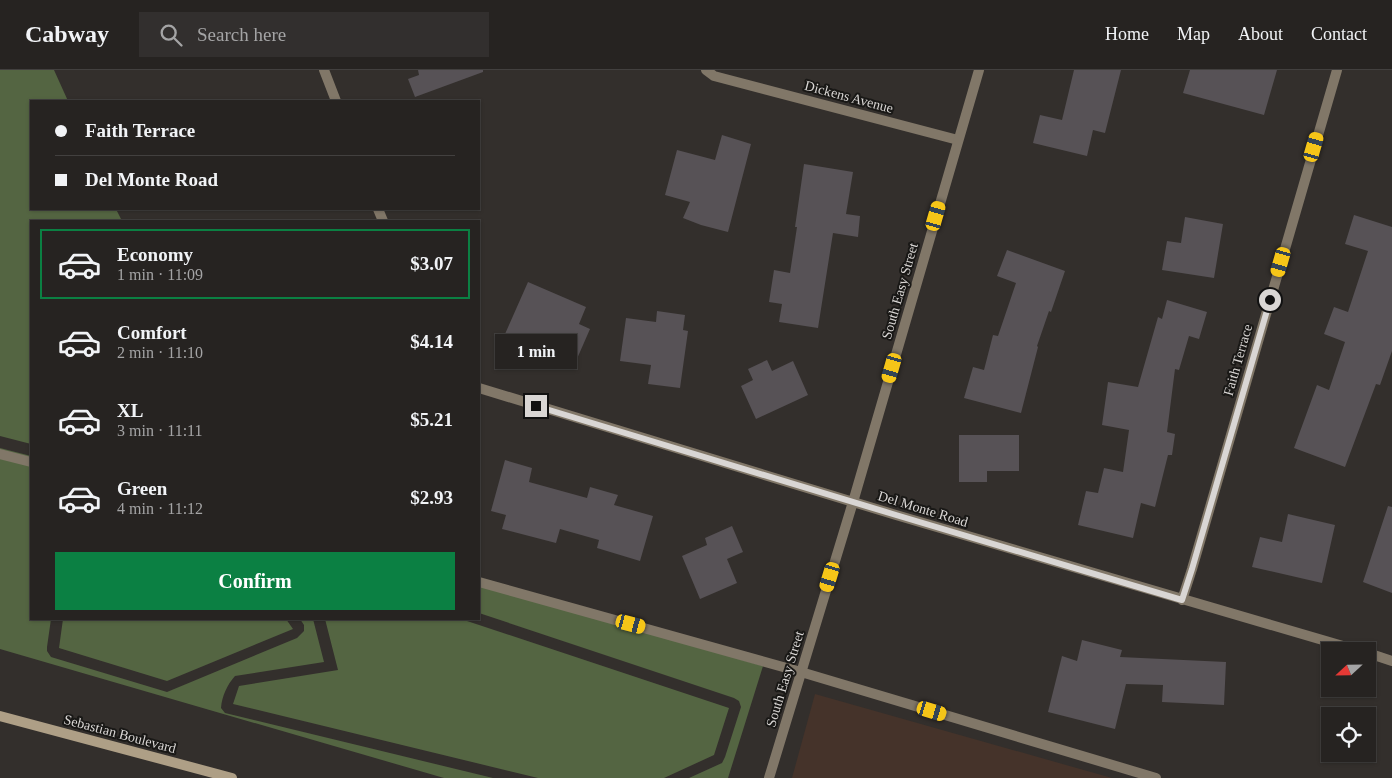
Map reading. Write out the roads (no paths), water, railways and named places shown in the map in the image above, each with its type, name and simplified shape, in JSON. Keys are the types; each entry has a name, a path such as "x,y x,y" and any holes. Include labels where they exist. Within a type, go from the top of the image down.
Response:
{"main road":[{"name":"Sebastian Boulevard","path":"0,716 232,778"}],"street":[{"path":"324,70 336,100"},
{"name":"Dickens Avenue","path":"706,70 714,76 958,140"},
{"name":"South Easy Street","path":"769,778 853,502 979,70"},
{"name":"Faith Terrace","path":"1182,600 1337,70"},
{"name":"Del Monte Road","path":"480,388 853,502 1329,642"},
{"path":"0,454 30,462"},
{"path":"480,582 802,672 1156,778"},
{"path":"1376,656 1392,661"}]}
